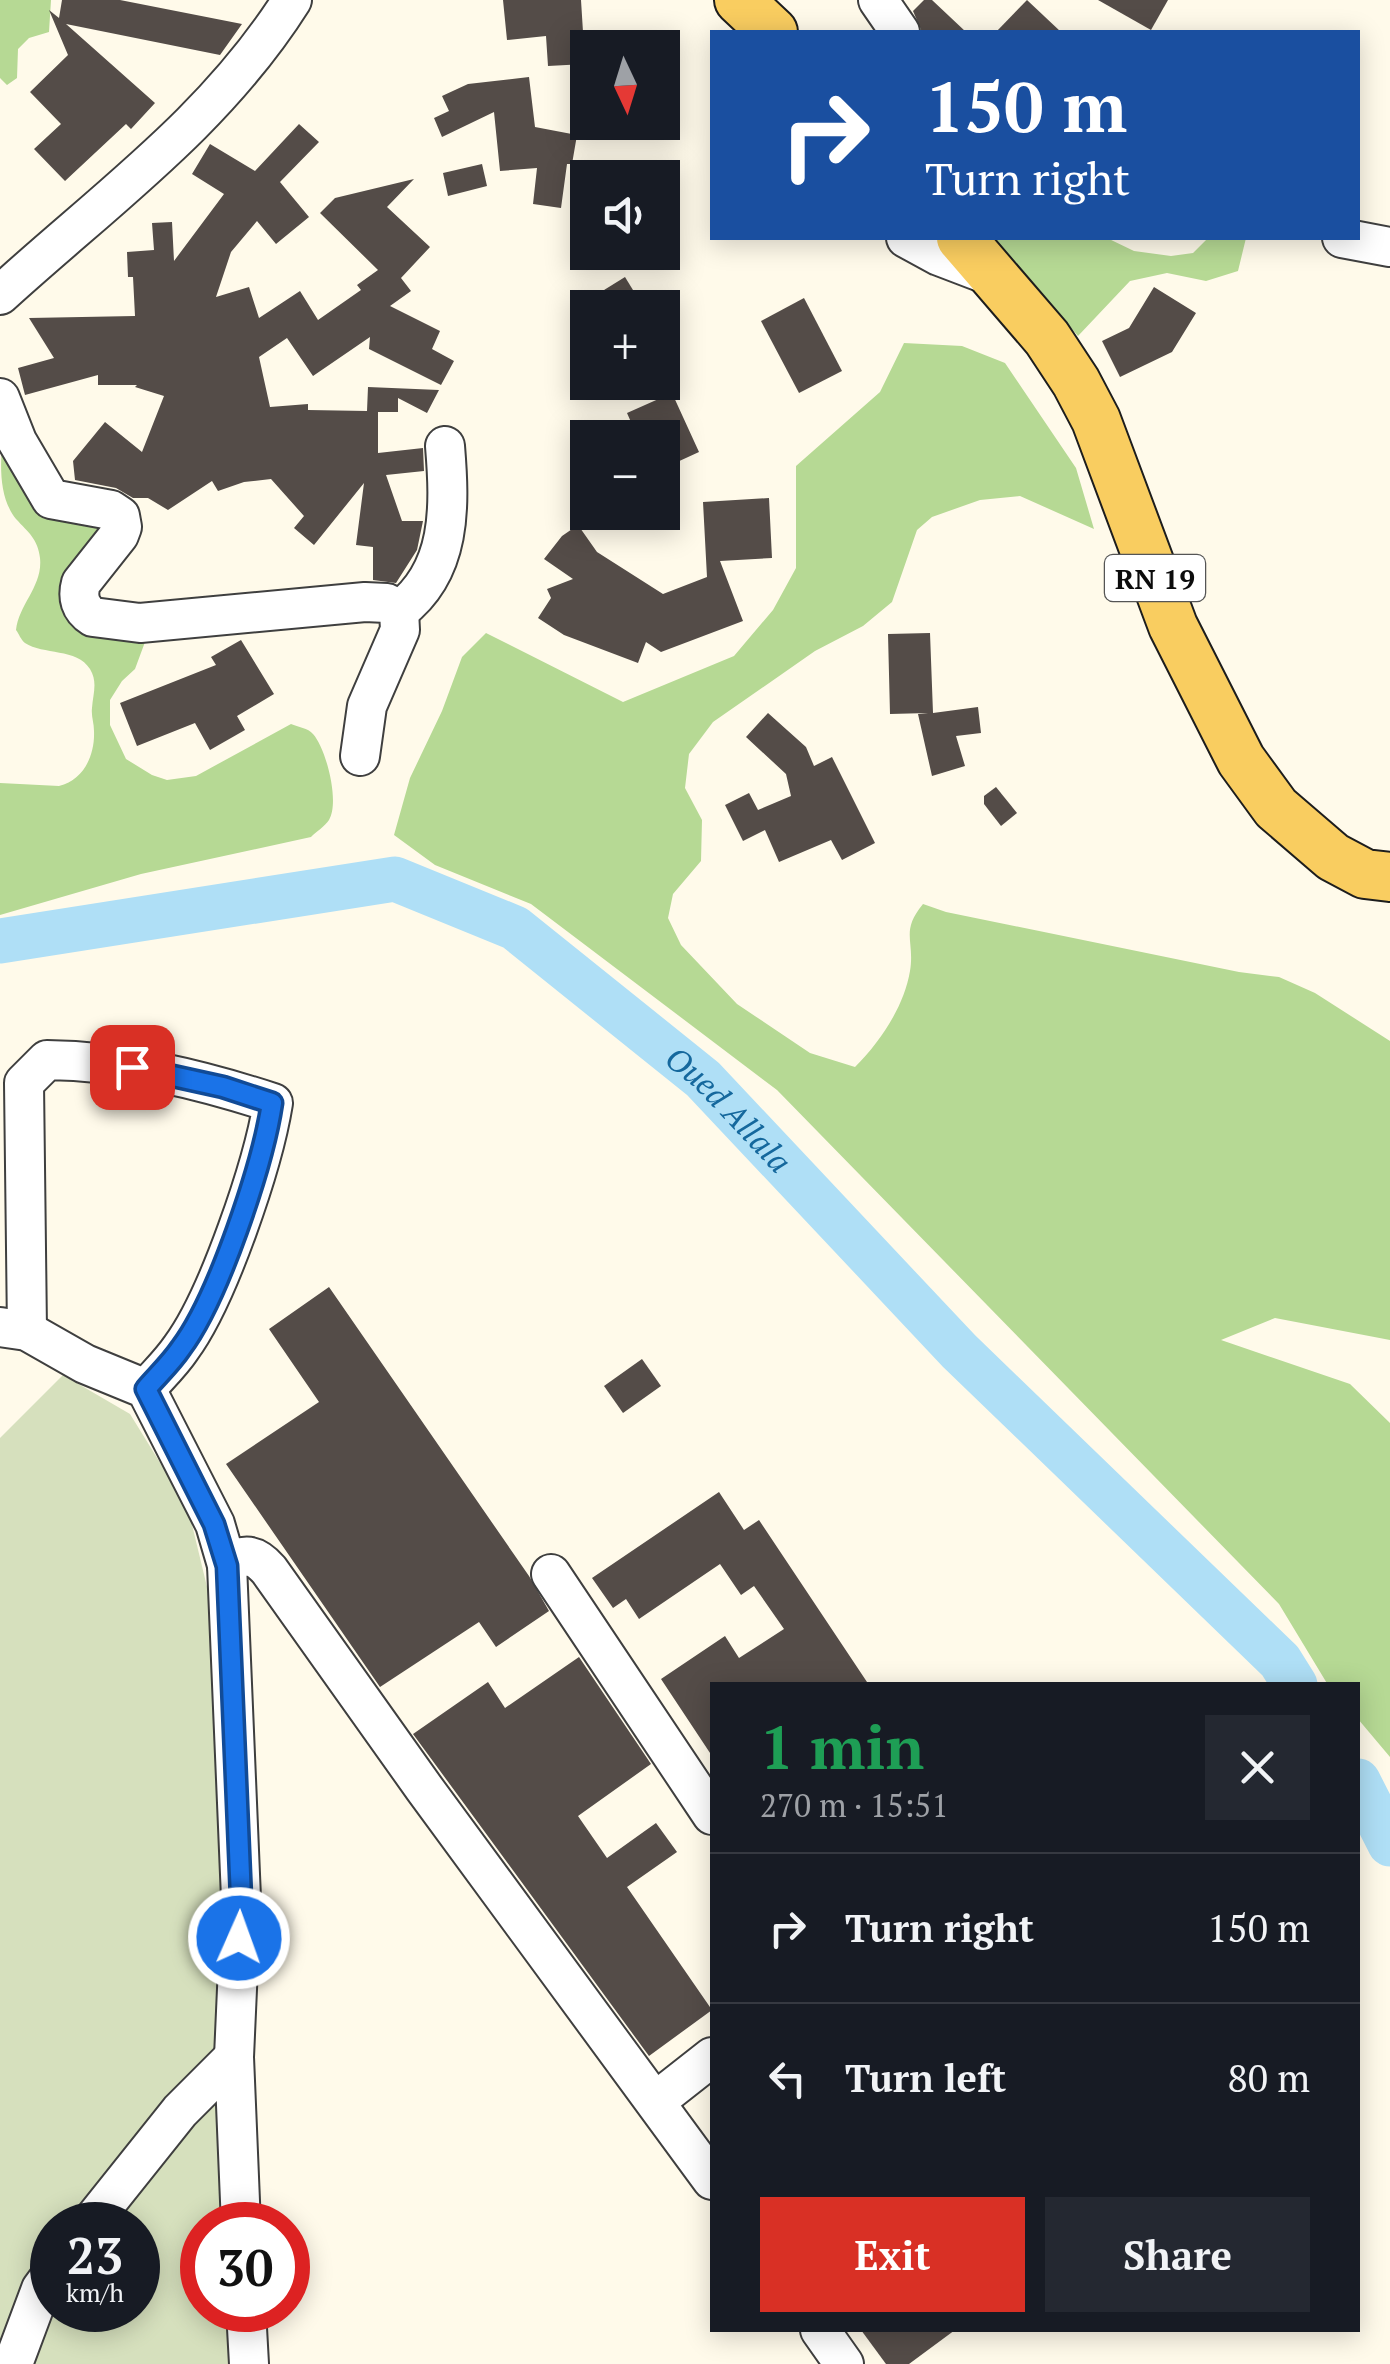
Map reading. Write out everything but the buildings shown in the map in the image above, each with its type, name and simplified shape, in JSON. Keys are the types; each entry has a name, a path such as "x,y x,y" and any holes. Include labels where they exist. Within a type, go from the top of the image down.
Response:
{"main road":[{"path":"739,0 772,30"},
{"name":"RN 19","path":"963,240 1047,338 1096,420 1173,626 1240,760 1276,808 1334,856 1365,874 1390,877"}],"street":[{"path":"0,295 134,180 223,94 292,0"},
{"path":"878,0 899,30"},
{"path":"910,240 994,277"},
{"path":"1353,240 1390,247"},
{"path":"0,398 17,441 51,500 111,510 120,516 119,535 78,592 82,605 93,617 140,623 365,602 388,604 398,611 400,630 366,706 360,756"},
{"path":"398,611 416,598 432,575 446,538 446,446"},
{"path":"146,1389 183,1346 219,1276 256,1167 272,1103 223,1087 101,1060 47,1060 24,1083 14,1329 146,1389 214,1524 227,1566 241,1898 234,2057 240,2202"},
{"path":"227,1566 250,1555 260,1559 269,1570 710,2177"},
{"path":"551,1574 710,1812"},
{"path":"107,2202 180,2111 234,2057"},
{"path":"656,2101 710,2060"},
{"path":"13,2364 30,2318"},
{"path":"248,2332 250,2364"},
{"path":"821,2332 844,2364"}],"green space":[{"path":"0,0 51,0 49,32 29,38 18,49 17,78 7,85 0,78"},
{"path":"995,240 1111,240 1134,251 1171,256 1193,253 1206,240 1246,240 1238,271 1206,281 1167,273 1130,281 1078,336"},
{"path":"904,343 962,346 1005,363 1076,468 1094,529 1020,496 980,500 932,517 917,530 892,602 863,626 815,651 713,722 689,754 685,788 702,820 701,861 673,894 668,918 681,945 737,1004 810,1053 855,1067 897,1011 910,971 910,929 923,904 946,912 1279,977 1315,993 1390,1041 1390,1340 1275,1318 1221,1340 1350,1384 1390,1423 1390,1757 1360,1721 1360,1682 1326,1682 1279,1604 777,1090 531,904 435,865 394,835 410,778 462,657 486,633 623,702 734,656 773,610 796,568 796,466 880,392"},
{"path":"2,445 80,519 99,529 93,550 67,587 126,633 145,642 135,669 110,700 110,725 126,759 167,780 196,776 291,724 306,729 323,751 333,801 329,820 311,837 141,874 0,915 0,783 68,783 81,772 94,740 94,683 90,669 77,658 32,647 16,630 38,577 40,558 35,541 7,503 1,474"},
{"path":"63,1375 130,1414 188,1508 214,1616 231,1896 228,2202 180,2202 180,2332 233,2332 235,2364 0,2364 0,1438"}],"waterway":[{"name":"Oued Allala","path":"0,941 395,879 515,928 703,1079 959,1351 1280,1661 1293,1682"},
{"name":"Oued Allala","path":"1360,1785 1390,1844"}],"route":[{"path":"132,1067 223,1087 272,1103 256,1167 219,1276 183,1346 146,1389 214,1524 227,1566 241,1898 239,1938"}]}
